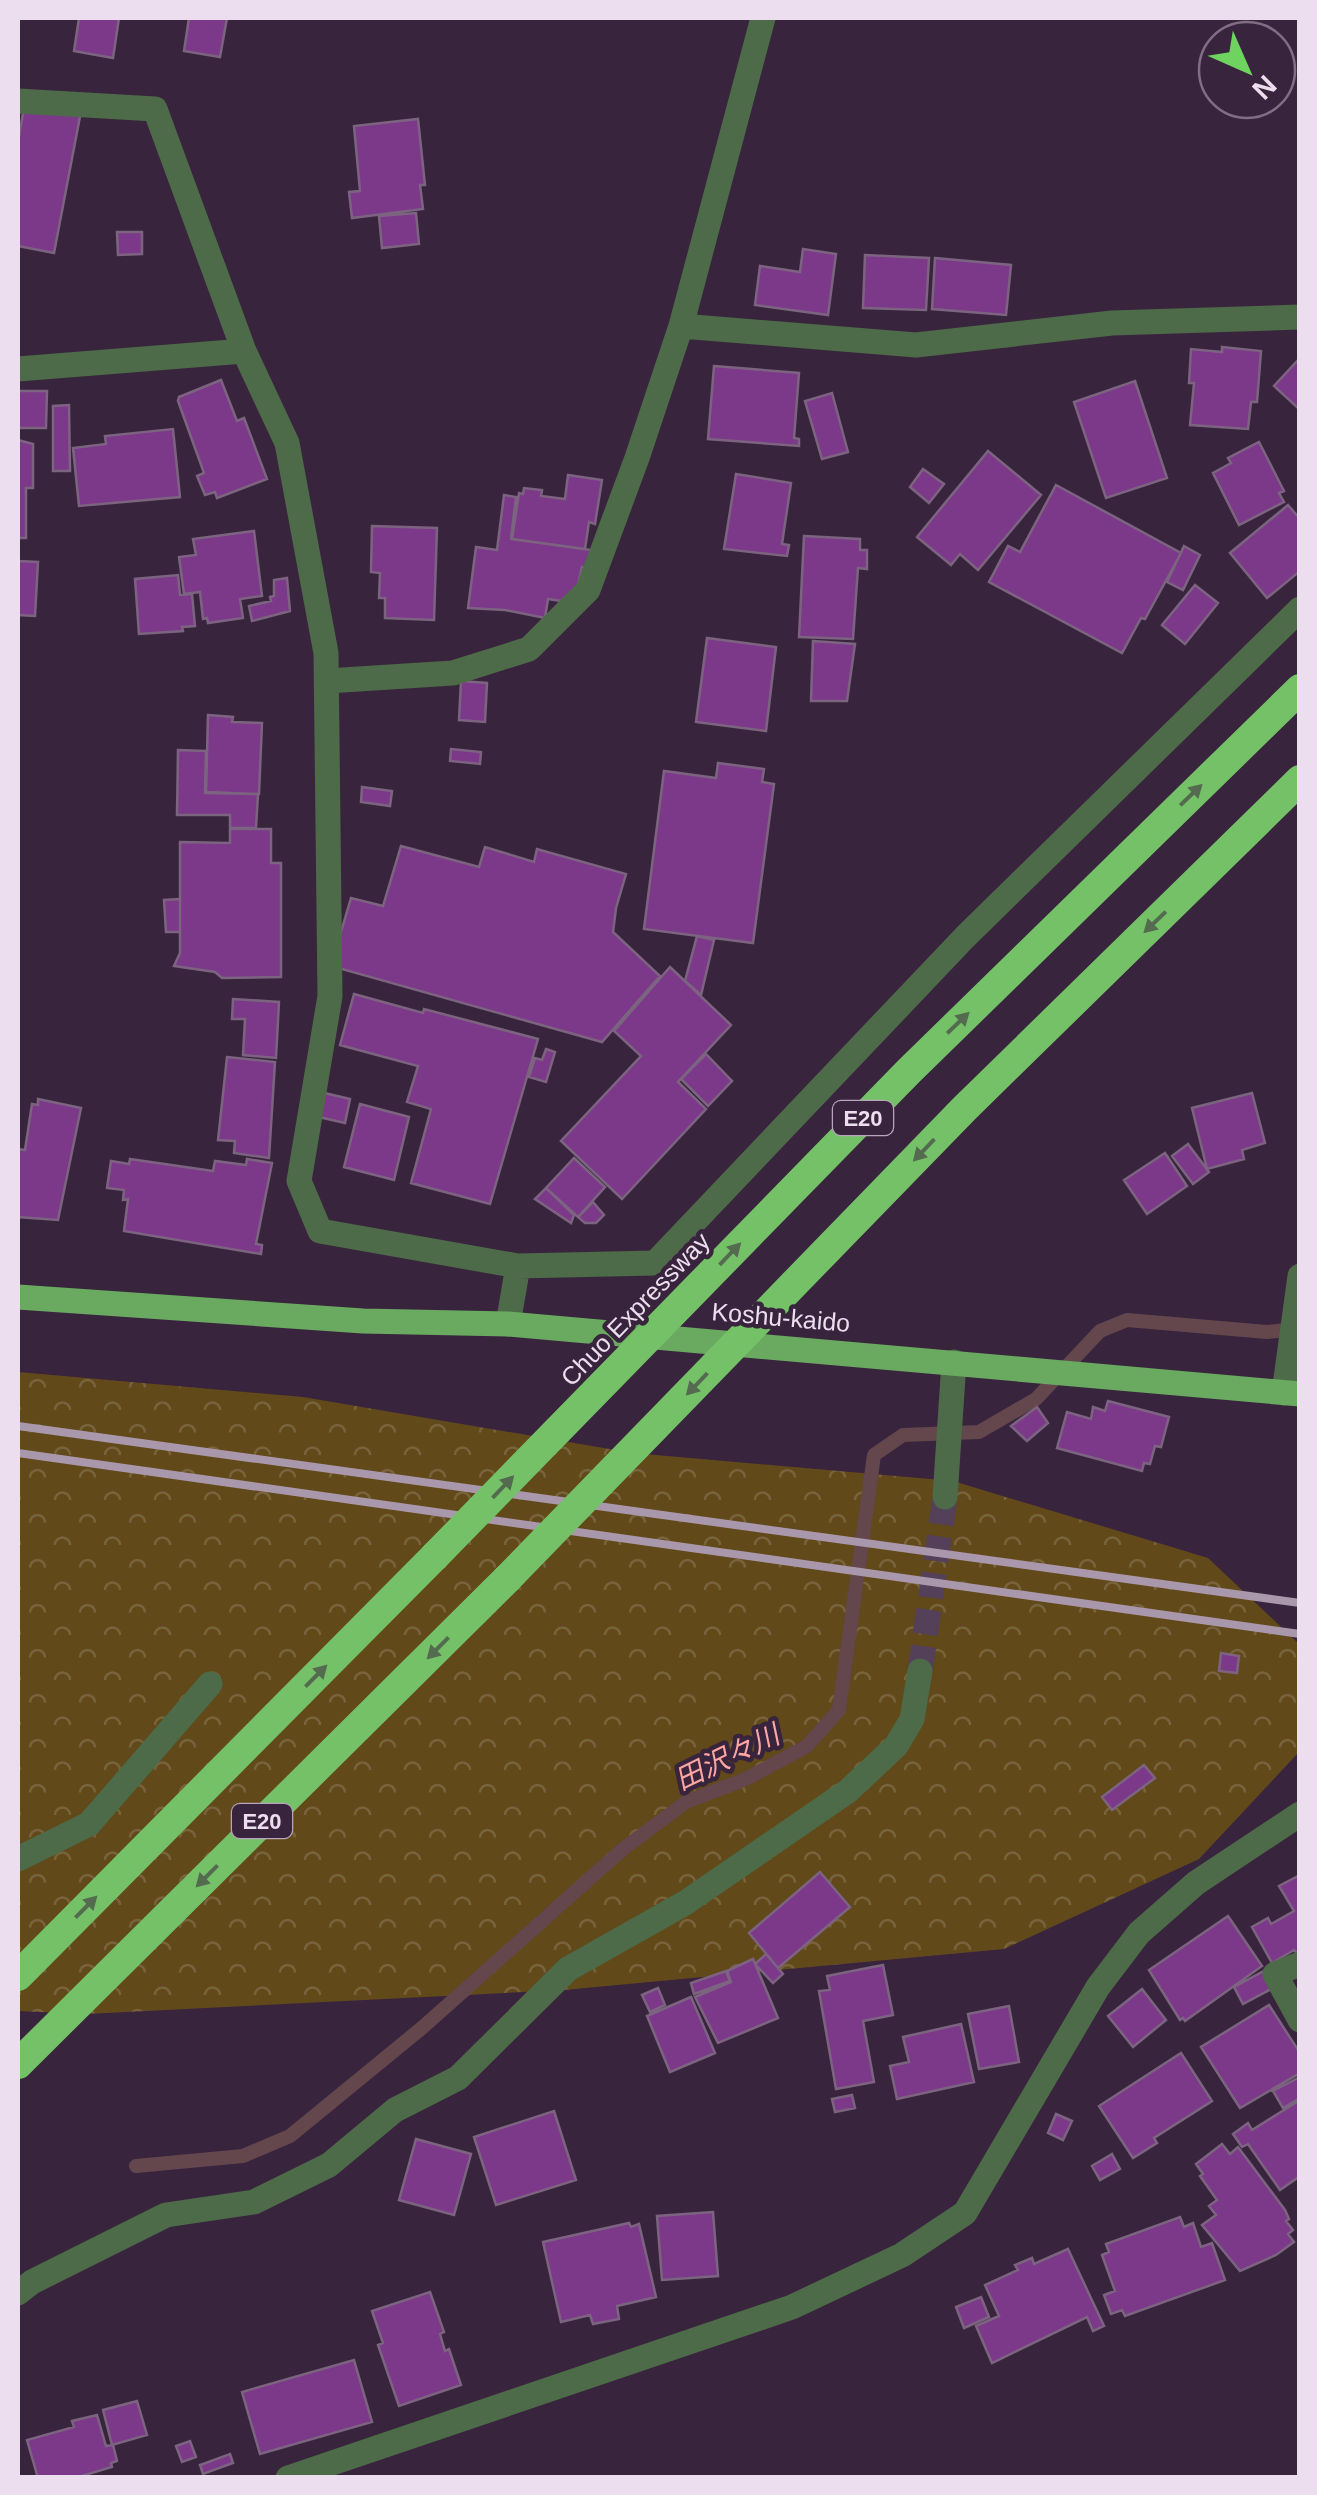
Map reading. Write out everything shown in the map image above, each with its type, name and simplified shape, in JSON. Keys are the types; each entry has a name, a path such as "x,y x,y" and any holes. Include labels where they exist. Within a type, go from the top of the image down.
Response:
{"highway":[{"name":"Chuo Expressway","path":"18,1976 909,1070 1300,689"},
{"name":"E20","path":"18,2064 507,1579 964,1109 1300,780"}],"main road":[{"name":"Koshu-kaido","path":"18,1297 363,1321 508,1324 1292,1393"}],"street":[{"path":"327,681 453,673 529,649 588,590 638,458 681,326 763,18"},
{"path":"18,101 155,108 244,351 287,443 326,652 330,996 300,1181 320,1231 518,1266 655,1263 966,937 1300,610"},
{"path":"681,326 916,345 1112,323 1300,316"},
{"path":"18,368 244,351"},
{"path":"508,1324 518,1266"},
{"path":"1292,1393 1300,1276"},
{"path":"945,1497 954,1362"},
{"path":"18,2293 32,2282 166,2214 254,2202 329,2165 395,2110 458,2078 568,1969 685,1903 848,1790 896,1746 912,1719 920,1671"},
{"path":"18,1860 89,1824 210,1684"},
{"path":"288,2478 792,2308 902,2255 965,2212 1098,1988 1139,1933 1196,1884 1300,1814"},
{"path":"1300,1964 1275,1974 1300,2020"}],"green space":[{"path":"18,1372 303,1397 633,1453 953,1481 1208,1558 1299,1644 1299,1752 1199,1859 1004,1949 564,1990 86,2014 18,2011"}],"building":[{"path":"79,18 119,18 113,58 74,51"},
{"path":"189,18 227,18 220,57 184,51"},
{"path":"26,96 82,106 54,253 18,246 18,142"},
{"path":"418,119 425,185 420,185 423,209 352,218 349,192 360,191 354,126"},
{"path":"416,213 419,244 382,248 379,216"},
{"path":"117,232 142,232 142,254 118,255"},
{"path":"803,249 836,254 828,315 755,305 760,266 800,272"},
{"path":"865,255 929,258 926,310 863,308"},
{"path":"935,258 1011,265 1006,315 932,309"},
{"path":"1222,347 1261,351 1257,402 1251,402 1248,429 1190,425 1194,383 1189,383 1191,349 1222,352"},
{"path":"1300,358 1300,410 1274,386"},
{"path":"714,366 799,373 794,438 799,439 799,446 708,439"},
{"path":"221,380 237,421 244,418 267,479 217,498 215,492 205,495 197,476 204,473 178,401 179,397"},
{"path":"1135,381 1167,478 1106,498 1074,402"},
{"path":"18,391 47,391 46,428 18,428"},
{"path":"832,393 848,452 822,459 805,401"},
{"path":"69,405 70,471 53,471 53,406"},
{"path":"173,429 180,497 79,506 73,448 106,444 105,436"},
{"path":"18,440 33,444 33,488 26,488 26,538 18,538"},
{"path":"1259,442 1284,491 1279,493 1284,502 1239,525 1213,473 1231,463 1228,458"},
{"path":"988,451 1041,495 978,570 960,554 951,565 917,537"},
{"path":"923,469 944,484 929,503 910,487"},
{"path":"736,474 791,483 782,544 789,545 787,556 724,549"},
{"path":"568,475 602,480 595,524 589,522 585,549 512,539 519,493 523,494 524,488 542,490 541,496 565,499"},
{"path":"1056,485 1181,553 1122,653 989,582 1008,546 1020,552"},
{"path":"504,495 516,497 511,539 591,550 589,568 582,567 574,603 548,599 545,618 468,608 476,547 497,550"},
{"path":"1288,505 1300,519 1300,571 1267,598 1230,553"},
{"path":"372,526 437,528 434,620 385,618 385,598 379,598 380,573 371,572"},
{"path":"254,531 262,596 240,599 243,618 208,623 207,618 203,619 200,592 184,594 179,557 196,555 193,539"},
{"path":"804,536 860,539 860,550 867,550 867,569 858,568 853,639 799,637"},
{"path":"1184,546 1200,555 1183,590 1167,582"},
{"path":"18,561 38,562 35,616 18,615"},
{"path":"178,575 180,595 192,594 195,626 182,627 183,631 139,634 135,579"},
{"path":"287,578 290,611 252,621 249,606 271,601 274,580"},
{"path":"1195,585 1218,603 1185,644 1162,625"},
{"path":"707,638 776,647 766,731 696,722"},
{"path":"813,641 855,644 847,701 811,701"},
{"path":"461,681 487,683 485,722 459,720"},
{"path":"208,715 233,717 232,722 262,723 259,794 206,792"},
{"path":"451,749 481,752 480,764 450,761"},
{"path":"178,750 206,751 205,793 258,794 256,828 230,828 230,815 177,815"},
{"path":"718,763 764,769 762,782 774,784 753,943 644,929 664,771 716,778"},
{"path":"362,787 392,791 390,806 361,802"},
{"path":"230,829 271,829 271,863 281,863 281,977 222,978 215,972 174,966 180,953 180,842 230,843"},
{"path":"401,846 479,867 485,847 534,862 537,849 626,874 613,932 660,976 602,1042 331,966 351,898 383,906"},
{"path":"180,899 180,932 166,932 164,900"},
{"path":"697,936 714,940 701,995 685,981"},
{"path":"670,967 731,1025 678,1082 706,1109 622,1199 561,1141 641,1056 614,1031"},
{"path":"354,994 538,1039 490,1204 411,1183 431,1109 407,1102 418,1066 340,1045"},
{"path":"233,999 279,1002 276,1058 243,1055 245,1019 232,1019"},
{"path":"546,1049 555,1052 546,1082 529,1077 535,1058 542,1060"},
{"path":"706,1054 732,1081 708,1106 681,1079"},
{"path":"227,1057 275,1062 269,1158 234,1153 235,1141 218,1140"},
{"path":"316,1091 350,1099 345,1123 310,1115"},
{"path":"1252,1093 1265,1143 1242,1150 1244,1159 1207,1169 1192,1108"},
{"path":"38,1099 81,1108 58,1220 18,1217 18,1149 25,1150 32,1104 38,1105"},
{"path":"360,1104 409,1117 394,1180 344,1167"},
{"path":"1188,1144 1209,1172 1193,1184 1172,1156"},
{"path":"1165,1153 1187,1186 1147,1214 1124,1180"},
{"path":"574,1158 605,1187 578,1217 546,1188"},
{"path":"130,1159 213,1171 215,1161 246,1165 247,1159 272,1163 256,1244 262,1245 261,1254 124,1231 128,1199 123,1200 124,1190 107,1188 111,1161 129,1164"},
{"path":"546,1188 574,1215 571,1223 535,1199"},
{"path":"593,1202 604,1215 596,1223 585,1223 578,1217"},
{"path":"1108,1401 1169,1417 1161,1447 1155,1446 1150,1464 1144,1463 1142,1471 1057,1448 1067,1412 1091,1419 1093,1407 1105,1411"},
{"path":"1037,1407 1048,1423 1027,1441 1011,1426"},
{"path":"1221,1653 1239,1656 1237,1673 1219,1671"},
{"path":"1144,1765 1155,1778 1112,1810 1102,1797"},
{"path":"820,1872 850,1907 778,1968 749,1933"},
{"path":"1300,1875 1300,1956 1294,1950 1272,1963 1252,1927 1268,1918 1271,1924 1294,1911 1279,1886"},
{"path":"1228,1916 1262,1966 1185,2021 1180,2020 1149,1970"},
{"path":"766,1954 783,1974 773,1983 755,1964"},
{"path":"753,1959 778,2018 718,2043 695,1997 731,1982 727,1971"},
{"path":"883,1965 893,2015 863,2021 874,2082 836,2089 819,1991 830,1990 827,1976"},
{"path":"726,1971 730,1981 694,1994 691,1983"},
{"path":"1264,1971 1273,1988 1243,2004 1234,1987"},
{"path":"658,1988 665,2005 650,2012 642,1995"},
{"path":"1142,1989 1166,2020 1133,2047 1108,2016"},
{"path":"691,1997 715,2053 670,2072 647,2016"},
{"path":"1269,2005 1300,2053 1300,2073 1240,2108 1201,2047"},
{"path":"1009,2006 1019,2062 979,2069 968,2014"},
{"path":"961,2024 974,2082 897,2099 890,2066 909,2062 903,2037"},
{"path":"1181,2053 1212,2101 1154,2138 1157,2143 1133,2158 1099,2106"},
{"path":"1300,2077 1300,2098 1283,2108 1273,2091"},
{"path":"852,2095 855,2108 835,2112 832,2099"},
{"path":"1300,2100 1300,2176 1280,2190 1248,2144 1242,2147 1233,2134 1248,2123 1252,2130"},
{"path":"554,2111 576,2180 496,2205 474,2137"},
{"path":"1056,2114 1072,2121 1063,2140 1048,2133"},
{"path":"416,2139 471,2154 454,2215 399,2200"},
{"path":"1222,2144 1230,2154 1238,2147 1285,2210 1289,2219 1286,2221 1293,2230 1288,2234 1294,2242 1240,2271 1202,2225 1216,2215 1209,2206 1217,2200 1196,2164"},
{"path":"1112,2154 1120,2169 1100,2180 1092,2166"},
{"path":"713,2212 718,2276 662,2280 657,2216"},
{"path":"1180,2217 1184,2227 1193,2223 1201,2247 1212,2243 1225,2280 1125,2316 1122,2310 1111,2314 1104,2295 1115,2291 1102,2255 1109,2252 1106,2244"},
{"path":"629,2223 631,2227 639,2224 656,2297 617,2306 619,2319 593,2324 590,2315 561,2322 543,2242"},
{"path":"1068,2249 1104,2326 1093,2331 1087,2317 992,2363 976,2326 999,2316 985,2285 1018,2270 1015,2265 1032,2258 1034,2264"},
{"path":"430,2292 444,2332 440,2334 445,2351 449,2349 461,2385 399,2406 378,2345 383,2343 372,2311"},
{"path":"981,2297 989,2317 964,2328 956,2307"},
{"path":"354,2360 372,2422 260,2454 242,2392"},
{"path":"137,2401 147,2435 112,2445 103,2410"},
{"path":"97,2415 106,2446 113,2445 117,2461 111,2463 112,2467 75,2478 38,2478 27,2440 74,2427 72,2421"},
{"path":"190,2441 196,2457 182,2462 176,2446"},
{"path":"230,2454 233,2463 203,2474 200,2465"}],"waterway":[{"name":"田沢々川","path":"136,2166 243,2156 290,2136 423,2027 623,1849 686,1802 746,1779 807,1746 839,1710 874,1455 903,1435 979,1432 1036,1399 1100,1331 1127,1320 1267,1332 1295,1329"}],"tunnel":[{"path":"920,1671 945,1497"}],"railway":[{"path":"18,1426 1300,1603"},
{"path":"18,1453 1300,1634"}]}
